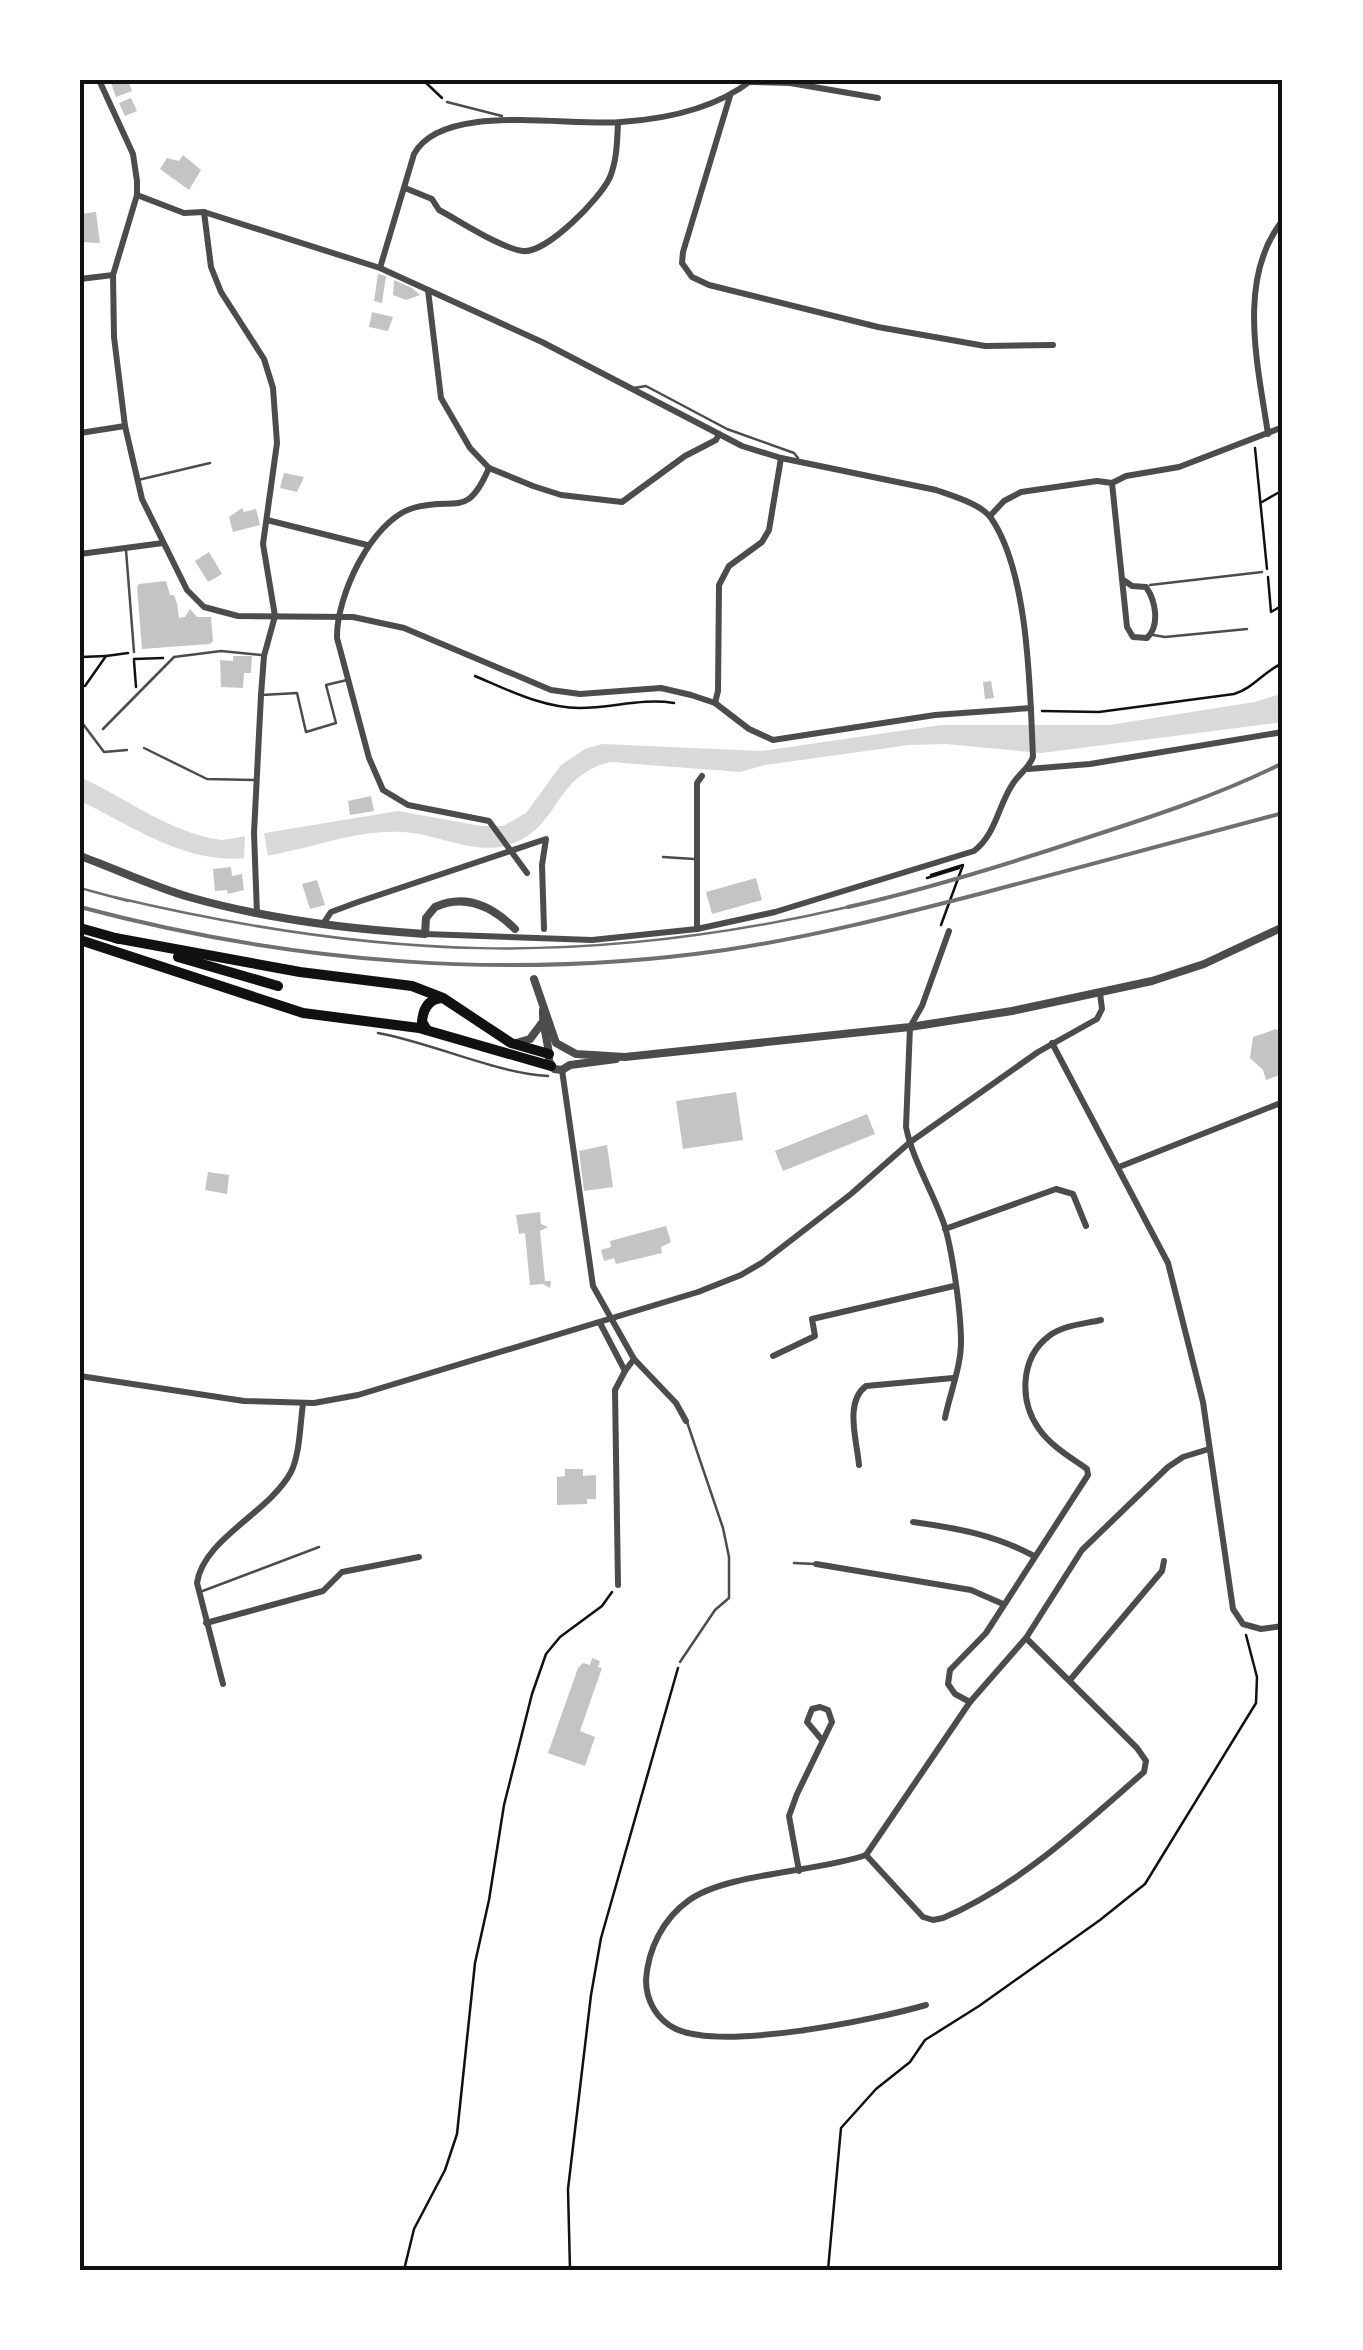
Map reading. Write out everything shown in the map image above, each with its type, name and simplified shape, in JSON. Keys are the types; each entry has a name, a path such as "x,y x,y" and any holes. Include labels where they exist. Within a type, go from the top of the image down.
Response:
{"highway":[{"path":"80,928 303,1013 396,1023 555,1064"},
{"path":"80,940 389,981 443,998 512,1044 555,1064"},
{"path":"112,943 278,986 112,943"},
{"path":"427,1030 422,1022 424,1008 443,998"},
{"path":"448,1037 468,1032 471,1024 464,1011"}],"street":[{"path":"99,80 133,154 138,194 112,274 113,320 126,426 137,480 163,544 187,590 204,608 238,616 353,617 404,628 551,690 580,694 660,688 716,703 759,734 783,740 935,715 1031,708"},
{"path":"380,268 414,154 428,136 450,126 504,122 618,123 672,116 730,96 751,81 790,82 878,98"},
{"path":"730,96 683,252 682,264 692,277 761,300 784,301 943,340 985,346 1053,345"},
{"path":"405,188 432,199 438,210 518,250 534,250 547,243 604,189 616,161 618,123"},
{"path":"80,856 186,896 257,914 323,924 425,934 592,940 697,929 776,912 974,850 990,833 1013,783 1028,769 1033,756 1020,596 990,516 936,490 780,458 719,434 633,388 380,268 204,212 184,213 138,194"},
{"path":"204,212 211,267 220,292 264,359 273,388 277,443 263,544 275,616 264,656 260,694 254,834 257,914"},
{"path":"1268,434 1256,357 1255,308 1262,253 1283,220"},
{"path":"80,279 112,274"},
{"path":"428,289 441,398 462,436 489,468 561,495 622,502 685,456 716,440 719,434"},
{"path":"80,433 126,426"},
{"path":"990,516 1004,501 1021,492 1098,480 1112,483 1126,476 1179,468 1283,427"},
{"path":"716,703 718,585 729,566 762,542 769,530 780,458"},
{"path":"489,468 470,500 414,508 396,516 367,545 337,618 337,638 369,758 383,790 408,805 484,818 493,824 526,871 542,865"},
{"path":"1112,483 1122,579 1128,632 1139,639 1152,635 1152,597 1146,587 1132,586 1122,579"},
{"path":"267,520 367,545"},
{"path":"80,554 163,544"},
{"path":"1028,769 1090,764 1283,732"},
{"path":"697,929 697,783 702,776"},
{"path":"323,924 331,912 546,839 542,865 544,929"},
{"path":"425,934 429,912 454,901 491,909 515,930"},
{"path":"555,1064 910,1028 1100,993 1178,974 1281,928 1283,939"},
{"path":"946,1418 961,1343 954,1286 946,1230 909,1143 906,1114 910,1028 922,1006 948,931"},
{"path":"534,979 554,1038 566,1050 625,1057"},
{"path":"80,1376 244,1401 302,1404 358,1395 698,1292 763,1262 909,1143 1052,1044 1098,1018 1102,1009 1100,993"},
{"path":"543,1008 545,1042 555,1064 593,1286 634,1360 676,1404 686,1421"},
{"path":"512,1044 530,1039 542,1023"},
{"path":"1052,1044 1168,1263 1203,1402 1233,1609 1243,1624 1261,1629 1283,1626"},
{"path":"555,1064 566,1050"},
{"path":"555,1064 566,1050"},
{"path":"1118,1168 1283,1102"},
{"path":"946,1230 1056,1189 1073,1194 1086,1226"},
{"path":"773,1356 815,1336 812,1319 954,1286"},
{"path":"970,1702 955,1694 948,1684 950,1670 986,1632 1088,1475 1087,1469 1050,1442 1031,1417 1024,1390 1030,1359 1049,1336 1101,1320"},
{"path":"603,1322 626,1371"},
{"path":"618,1585 615,1390 634,1360"},
{"path":"859,1465 853,1402 858,1392 866,1386 953,1378"},
{"path":"223,1684 197,1583 203,1562 268,1502 293,1469 302,1404"},
{"path":"926,2005 850,2024 698,2035 675,2028 657,2014 648,2000 648,1968 658,1934 673,1914 712,1888 866,1854 970,1702 1026,1638 1082,1550 1168,1466 1209,1449"},
{"path":"913,1522 978,1532 1034,1556"},
{"path":"206,1623 323,1591 342,1572 418,1557"},
{"path":"1070,1680 1162,1571 1164,1560"},
{"path":"816,1564 972,1590 1003,1604"},
{"path":"866,1854 923,1917 933,1920 988,1896 1077,1830 1144,1772 1147,1766 1137,1748 1026,1638"},
{"path":"798,1871 790,1816 832,1719 828,1710 820,1707 812,1709 806,1722 822,1740"}],"lane":[{"path":"447,102 502,116 504,122"},
{"path":"633,388 646,386 727,429 794,453 800,463"},
{"path":"137,480 210,463"},
{"path":"126,550 134,652"},
{"path":"1146,587 1262,572"},
{"path":"1152,635 1247,630"},
{"path":"103,729 174,658 235,650 264,656"},
{"path":"260,694 297,693 306,732 336,724 326,686 347,680"},
{"path":"80,720 104,752 127,750"},
{"path":"144,748 207,779 256,780"},
{"path":"664,857 696,859"},
{"path":"378,1033 498,1066 555,1064"},
{"path":"680,1662 715,1610 729,1598 730,1557 724,1528 686,1421"},
{"path":"199,1593 319,1547"},
{"path":"794,1563 816,1564"}],"path":[{"path":"423,80 447,102"},
{"path":"1254,440 1271,612 1283,605"},
{"path":"1260,503 1283,490"},
{"path":"80,649 82,657 134,652 136,693"},
{"path":"85,686 106,656"},
{"path":"134,661 174,658"},
{"path":"1031,708 1099,712 1234,694 1283,663"},
{"path":"929,877 962,867 938,933"},
{"path":"404,2270 414,2229 445,2170 457,2134 475,1963 504,1805 532,1694 546,1654 560,1637 602,1606 618,1585"},
{"path":"828,2270 842,2128 876,2090 910,2062 925,2040 979,2006 1145,1884 1256,1703 1257,1677 1243,1624"},
{"path":"570,2270 568,2189 601,1938 680,1662"}],"shaded area":[{"path":"1283,693 1283,722 1041,753 946,744 909,745 740,772 610,762 578,778 529,835 500,847 472,846 401,832 356,836 265,856 220,858 166,844 80,801 80,777 185,831 222,840 398,811 481,826 503,826 526,813 561,765 585,749 602,744 762,751 941,725 1109,725 1255,702"}],"pier":[{"path":"264,833 268,857 244,861 245,836"}],"building":[{"path":"110,80 128,80 132,91 116,97"},
{"path":"131,98 137,111 125,116 119,103"},
{"path":"183,155 201,170 189,190 160,169 167,158 179,161"},
{"path":"96,212 100,243 80,242 80,214"},
{"path":"378,274 386,276 382,303 374,301"},
{"path":"394,280 420,295 406,300 393,295"},
{"path":"372,312 393,317 388,331 369,327"},
{"path":"284,473 304,477 297,492 280,488"},
{"path":"242,508 244,512 256,509 260,525 233,532 229,517"},
{"path":"209,552 222,574 208,582 195,561"},
{"path":"166,581 177,603 179,618 185,617 190,609 197,617 211,617 210,644 142,649 137,587"},
{"path":"233,656 252,656 251,673 244,673 243,688 221,687 220,660 233,661"},
{"path":"991,681 994,698 985,699 983,682"},
{"path":"371,796 374,811 350,815 348,801"},
{"path":"231,867 232,876 242,874 244,890 228,894 227,890 215,891 213,869"},
{"path":"756,878 762,900 712,914 706,892"},
{"path":"317,880 325,905 310,909 302,884"},
{"path":"1276,1029 1283,1035 1283,1074 1266,1080 1263,1070 1250,1058 1253,1037"},
{"path":"736,1092 743,1140 683,1149 676,1101"},
{"path":"867,1114 875,1134 783,1171 775,1151"},
{"path":"607,1145 613,1187 584,1191 579,1151"},
{"path":"208,1172 229,1175 227,1194 205,1190"},
{"path":"540,1212 541,1224 548,1227 540,1231 545,1281 551,1281 550,1288 530,1285 525,1233 519,1234 516,1215"},
{"path":"666,1226 671,1242 661,1247 662,1253 616,1264 614,1258 604,1261 601,1250 611,1247 610,1241"},
{"path":"565,1469 583,1469 583,1476 596,1475 596,1499 587,1499 587,1504 557,1505 557,1477 565,1476"},
{"path":"592,1658 600,1661 598,1667 602,1668 580,1731 595,1737 585,1766 548,1753 578,1668 583,1663 590,1665"}],"tram line":[{"path":"80,888 128,901"},
{"path":"114,897 302,933 480,948 659,940 752,927 848,907"}],"railway":[{"path":"848,907 966,876 1134,822 1283,763"},
{"path":"80,907 239,942 400,961 481,965 644,959 758,945 855,925 1283,813"}]}
